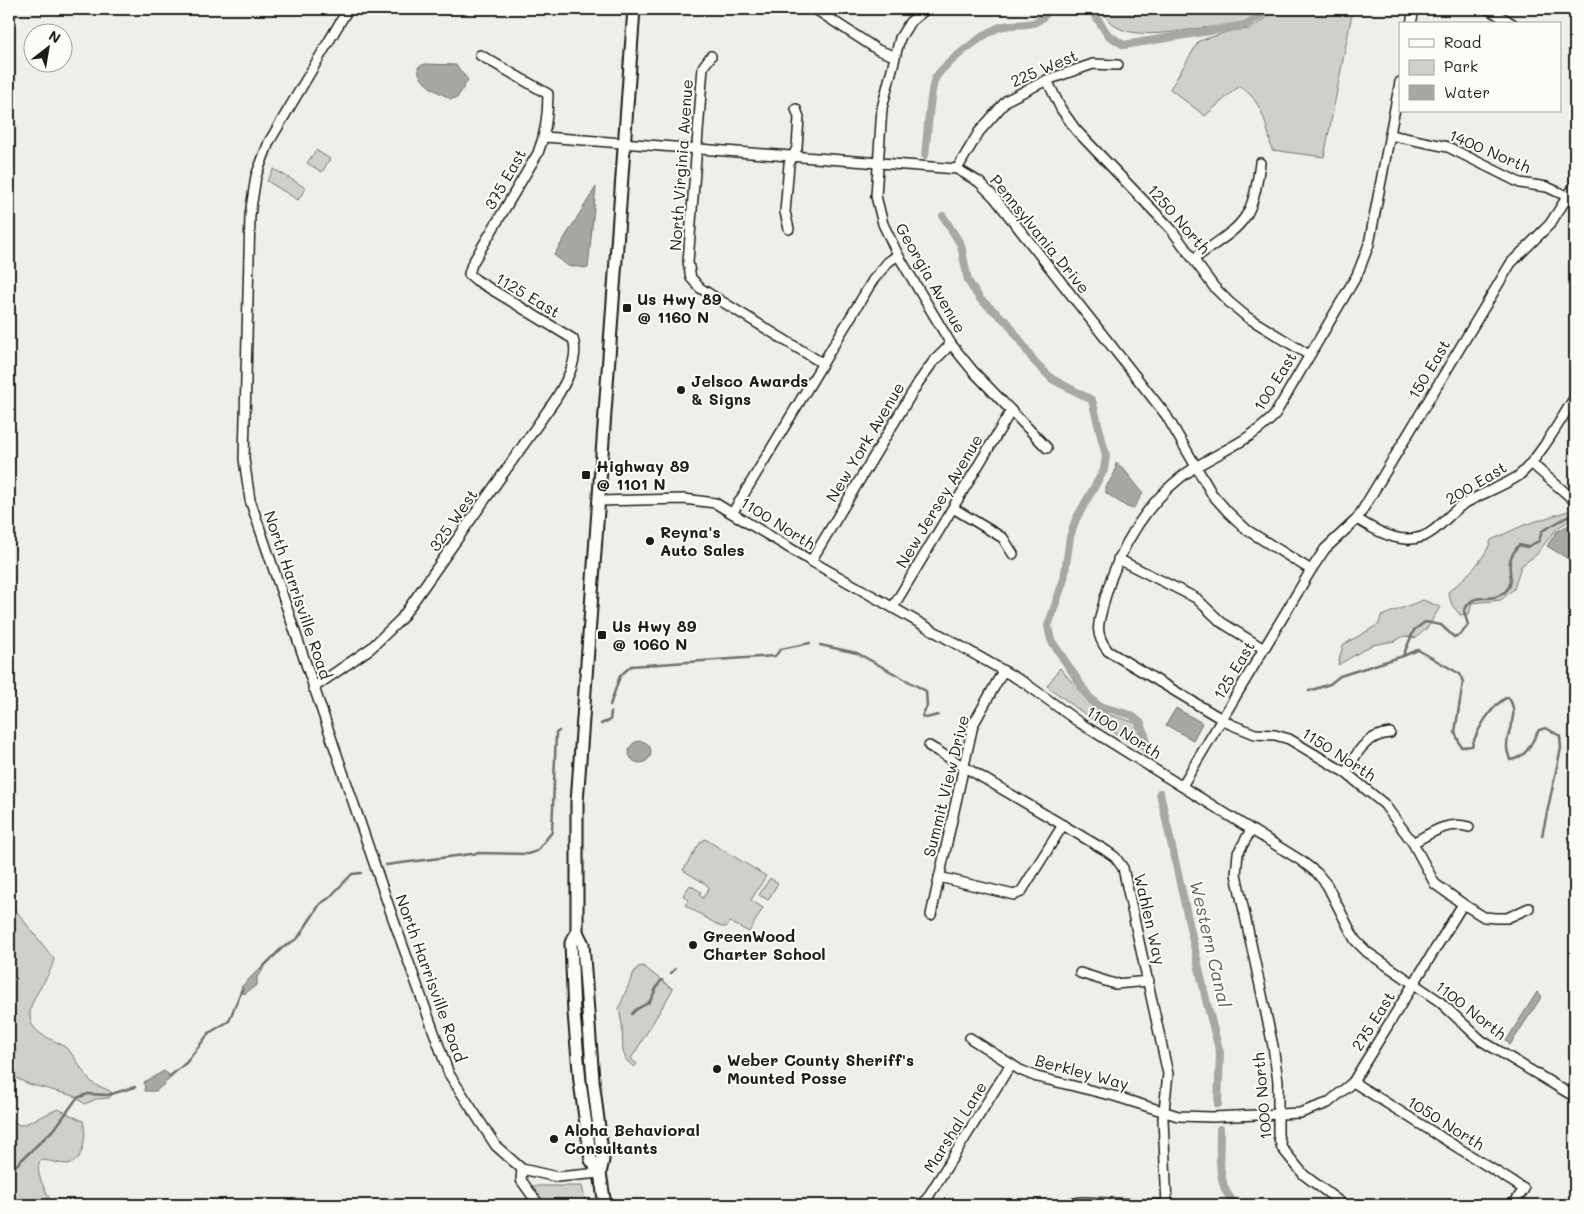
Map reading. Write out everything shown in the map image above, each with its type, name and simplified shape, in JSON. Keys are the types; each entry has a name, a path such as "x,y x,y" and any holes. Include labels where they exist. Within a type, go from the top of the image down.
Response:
{"main road":[{"path":"605,1205 600,1173 590,1160 580,1082 571,943 577,932 577,802 634,9"}],"street":[{"name":"North Harrisville Road","path":"348,9 269,142 256,176 250,215 246,474 250,500 449,1074 496,1146 522,1169 557,1177 600,1173"},
{"path":"815,9 878,50 894,56"},
{"name":"Georgia Avenue","path":"926,9 910,22 900,38 882,108 876,196 883,224 898,255 951,344 973,371 1047,448"},
{"path":"1412,22 1414,9"},
{"path":"1488,9 1510,22"},
{"name":"375 East","path":"469,274 472,264 529,169 545,137 548,115 548,94 480,54"},
{"name":"North Virginia Avenue","path":"711,56 703,68 688,262 691,278 700,288 822,363"},
{"name":"225 West","path":"957,169 979,132 1008,100 1047,80 1093,64 1118,65"},
{"name":"1250 North","path":"1047,80 1061,109 1076,130 1171,229 1214,287 1247,317 1310,355"},
{"name":"100 East","path":"1101,642 1097,630 1112,572 1127,542 1156,501 1173,482 1258,432 1274,416 1363,260 1369,244 1399,87"},
{"path":"789,229 785,212 788,164 797,148 800,117 796,108"},
{"name":"1400 North","path":"1390,135 1448,146 1520,183 1547,187 1572,199"},
{"name":"Pennsylvania Drive","path":"545,137 957,169 979,182 1000,205 1166,415 1212,494 1246,530 1311,570"},
{"path":"1194,258 1235,230 1246,218 1253,205 1260,163"},
{"name":"150 East","path":"1311,570 1325,549 1357,519 1511,263 1572,199 1575,185"},
{"path":"733,512 879,271 898,255"},
{"name":"1125 East","path":"469,274 573,339"},
{"name":"325 West","path":"314,688 372,648 401,619 555,400 572,363 575,350 573,339"},
{"name":"New York Avenue","path":"811,561 918,383 933,362 951,344"},
{"name":"200 East","path":"1357,519 1384,535 1401,539 1419,538 1433,532 1460,506 1496,489 1518,475 1531,463 1575,397"},
{"name":"New Jersey Avenue","path":"893,607 1012,411"},
{"path":"1531,463 1575,501"},
{"name":"1100 North","path":"598,501 701,499 715,503 733,512 811,561 1003,671 1080,724 1182,786 1317,873 1338,903 1355,940 1382,965 1439,1001 1482,1041 1575,1097"},
{"path":"953,508 1003,538 1013,554"},
{"path":"1118,559 1196,598 1221,622 1264,649"},
{"name":"125 East","path":"1182,786 1311,570"},
{"name":"1150 North","path":"1101,642 1108,651 1221,720 1242,730 1274,734 1289,739 1346,772 1384,804 1413,843 1435,884 1484,917 1507,918 1529,908"},
{"name":"Summit View Drive","path":"931,915 963,766 975,721 1003,671"},
{"path":"1346,772 1364,744 1378,734 1390,734"},
{"name":"Wahlen Way","path":"929,746 1105,850 1115,857 1122,868 1149,981 1168,1074 1164,1111 1166,1205"},
{"path":"1413,843 1441,827 1456,823 1469,827"},
{"path":"939,877 1014,895 1021,892 1063,825"},
{"name":"1000 North","path":"1251,830 1238,853 1236,874 1273,1046 1278,1080 1278,1135 1282,1148 1291,1162 1320,1189 1344,1205"},
{"name":"275 East","path":"1278,1114 1300,1113 1316,1109 1340,1095 1353,1082 1464,904"},
{"path":"1080,973 1114,984 1149,981"},
{"name":"Berkley Way","path":"970,1038 1011,1064 1037,1077 1178,1116 1213,1117 1278,1114"},
{"name":"Marshal Lane","path":"923,1205 1011,1064"},
{"name":"1050 North","path":"1353,1082 1524,1189 1514,1205"},
{"name":"North Harrisville Road","path":"522,1169 521,1180 540,1205"},
{"path":"1061,1205 1082,1202 1166,1205"}],"green space":[{"path":"1103,9 1266,9 1243,23 1145,34 1118,28 1108,20"},
{"path":"1353,9 1324,157 1272,150 1265,123 1258,106 1253,98 1239,86 1205,116 1170,89 1199,41 1230,31 1250,29 1277,10"},
{"path":"316,150 330,159 322,172 307,163"},
{"path":"274,169 306,188 298,200 267,181"},
{"path":"1568,511 1574,518 1557,528 1536,555 1521,566 1514,589 1501,600 1472,603 1469,614 1460,615 1452,605 1448,592 1479,562 1491,540 1524,525"},
{"path":"1423,600 1440,607 1428,627 1416,638 1404,636 1395,641 1372,645 1338,665 1343,645 1379,624 1381,616"},
{"path":"1060,668 1092,706 1111,715 1136,723 1144,750 1090,718 1047,686"},
{"path":"705,839 766,876 751,900 763,908 749,932 730,922 726,927 721,927 685,905 689,900 683,896 690,885 701,892 699,895 703,898 709,888 683,870 700,843"},
{"path":"9,844 14,851 14,866 9,875"},
{"path":"770,878 778,883 768,900 759,895"},
{"path":"9,902 54,959 33,1002 30,1015 31,1022 38,1032 65,1047 94,1084 111,1092 112,1095 109,1098 96,1099 85,1104 74,1096 29,1084 9,1075"},
{"path":"643,966 673,989 631,1059 637,1064 634,1067 627,1061 623,1052 622,1024 619,1008 634,972 638,967"},
{"path":"58,1109 83,1121 85,1133 83,1147 78,1159 68,1164 40,1161 40,1178 51,1205 9,1205 9,1118 19,1125 25,1124"},
{"path":"532,1186 582,1186 586,1205 545,1205"}],"water":[{"path":"425,64 456,65 468,80 457,98 451,99 425,83 418,67"},
{"path":"596,187 588,268 568,266 554,255"},
{"path":"1116,463 1123,468 1143,493 1133,509 1106,493 1106,487 1115,472"},
{"path":"1575,522 1575,558 1570,560 1547,546 1557,531"},
{"path":"1176,708 1202,723 1193,740 1166,725"},
{"path":"640,741 648,744 651,752 648,760 640,763 632,760 629,752 632,744"},
{"path":"261,967 263,970 257,977 257,985 244,994 241,987"},
{"path":"1537,992 1542,996 1510,1045 1506,1041"},
{"path":"164,1071 172,1077 156,1091 145,1091 144,1082"}],"waterway":[{"name":"Western Canal","path":"925,155 933,84 939,73 956,57 988,33 1004,26 1034,23 1045,16 1051,9"},
{"name":"Western Canal","path":"1091,9 1108,35 1124,45 1246,25 1271,9"},
{"name":"Western Canal","path":"943,216 961,245 968,281 980,299 1008,323 1034,361 1052,379 1092,400 1106,456 1104,470 1076,519 1070,537 1064,579 1048,626 1051,640 1089,697 1099,706 1131,715 1141,723 1146,739 1146,750"},
{"path":"1309,691 1330,684 1340,676 1403,656 1414,630 1425,622 1441,625 1454,637 1461,634 1468,625 1464,611 1468,604 1473,600 1500,595 1509,588 1511,581 1510,560 1519,545 1527,547 1539,541 1542,531 1569,516"},
{"path":"610,705 620,676 631,666 775,656 781,649 810,643"},
{"path":"820,645 857,653 926,691 927,706 922,716 926,718 938,715"},
{"path":"1403,656 1418,650 1460,674 1463,682 1455,732 1461,747 1472,746 1477,733 1491,711 1508,697 1513,709 1507,741 1510,760 1525,753 1539,730 1546,728 1560,736 1561,748 1542,836"},
{"path":"601,724 610,720 611,712"},
{"path":"386,865 479,853 528,854 537,851 552,832 556,733 559,731"},
{"name":"Western Canal","path":"1160,793 1207,1004 1220,1053 1218,1104"},
{"path":"261,969 282,948 298,938 320,904 329,898 352,874 361,873"},
{"path":"671,973 675,969"},
{"path":"632,1014 649,1002 662,980"},
{"path":"169,1077 186,1063 209,1033 229,1021 242,989"},
{"path":"9,1172 56,1127 77,1098 88,1094 108,1095 135,1087"},
{"name":"Western Canal","path":"1220,1129 1222,1180 1225,1190 1237,1205"}],"place":[{"name":"Us Hwy 89 @ 1160 N","path":"627,308"},
{"name":"Jelsco Awards & Signs","path":"681,390"},
{"name":"Highway 89 @ 1101 N","path":"586,475"},
{"name":"Reyna's Auto Sales","path":"650,541"},
{"name":"Us Hwy 89 @ 1060 N","path":"602,635"},
{"name":"GreenWood Charter School","path":"693,945"},
{"name":"Weber County Sheriff's Mounted Posse","path":"717,1069"},
{"name":"Aloha Behavioral Consultants","path":"554,1139"}]}
